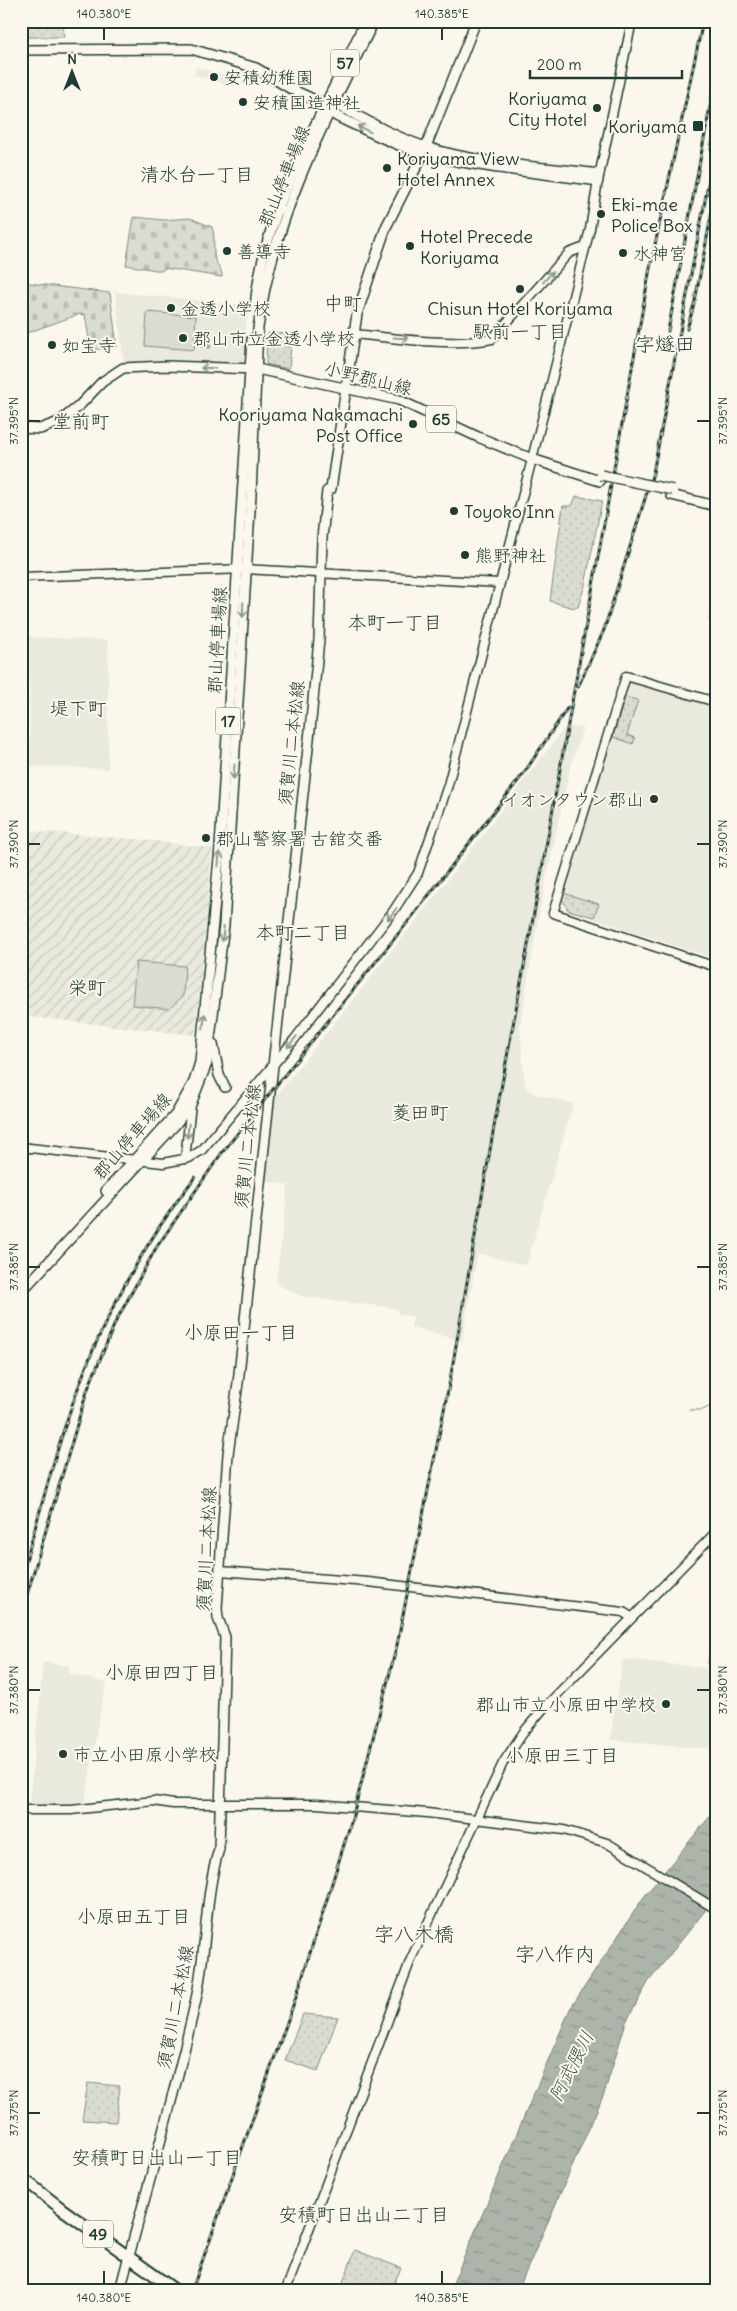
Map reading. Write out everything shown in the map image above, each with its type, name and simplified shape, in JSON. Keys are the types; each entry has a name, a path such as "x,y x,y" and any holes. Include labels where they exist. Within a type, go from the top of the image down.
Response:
{"highway":[{"name":"49","path":"21,2177 62,2209 175,2290"}],"main road":[{"name":"57","path":"328,106 365,21"},
{"name":"57","path":"328,106 374,21"},
{"name":"須賀川二本松線","path":"120,2290 169,2112 197,1997 212,1870 219,1849 225,1637 218,1618 217,1608 229,1445 238,1383 310,730 318,640 322,572 320,567 327,491 331,489 353,334 386,227 424,151 476,21"},
{"path":"21,50 191,49 256,68 293,90 403,139 424,151 598,178"},
{"name":"郡山停車場線","path":"21,1284 191,1104 205,1070 211,1039 224,925 241,569 260,270 284,195 328,106"},
{"name":"小野郡山線","path":"21,428 40,429 60,422 78,407 102,382 123,368 166,366 253,369 346,387 399,400 478,437 532,458 579,472 716,500"},
{"name":"小野郡山線","path":"672,492 716,506"},
{"name":"郡山停車場線","path":"21,1292 138,1160 176,1114 194,1082 200,1062 220,847 241,569"},
{"path":"211,1039 219,1075 225,1087"}],"street":[{"path":"21,1147 163,1163 195,1155 209,1144 272,1066 394,910 418,873 448,785 585,247 632,21"},
{"path":"353,334 444,342 480,342 492,339 569,253 585,247"},
{"path":"21,577 241,569 499,583"},
{"path":"716,702 626,676 553,913 716,967"},
{"path":"185,1159 191,1104"},
{"path":"286,2290 411,1959 503,1763 523,1733 632,1617 716,1532"},
{"path":"220,1572 387,1584 623,1612 632,1617"},
{"path":"21,1810 71,1810 154,1801 174,1804 317,1804 542,1827 569,1832 607,1843 716,1909"}],"shaded area":[{"name":"安積幼稚園","path":"196,67 235,78 233,86 194,75"},
{"name":"郡山市立金透小学校","path":"115,292 247,305 244,362 124,364"},
{"path":"716,593 716,624 707,621"},
{"path":"29,637 108,640 108,769 30,766"},
{"name":"イオンタウン郡山","path":"629,680 716,706 716,959 568,910 562,899"},
{"path":"565,727 583,727 570,768 541,903 520,1026 525,1086 532,1093 573,1104 527,1263 524,1265 482,1254 477,1256 462,1341 411,1327 414,1317 398,1314 396,1308 303,1297 276,1284 288,1185 263,1181 272,1101 444,885"},
{"path":"21,736 23,737 21,821"},
{"path":"21,830 146,840 212,848 202,976 195,1035 21,1016"},
{"name":"郡山市立小原田中学校","path":"710,1645 716,1646 716,1749 610,1740 623,1659 707,1668"},
{"name":"市立小田原小学校","path":"46,1662 69,1666 69,1674 107,1683 101,1706 85,1802 81,1806 29,1805 43,1664"}],"green space":[{"path":"27,21 63,21 64,37 27,37"},
{"path":"134,217 164,220 190,218 212,227 214,255 222,277 164,268 162,271 126,265"},
{"path":"21,282 110,293 117,347 91,350 85,315 80,314 21,335"},
{"path":"147,312 196,316 194,350 145,346"},
{"path":"269,333 292,334 289,369 266,364 267,336"},
{"path":"576,496 602,501 585,585 578,607 574,608 550,601 563,506 572,506"},
{"path":"625,697 638,700 627,735 635,738 633,744 613,737"},
{"path":"563,893 599,904 594,917 568,910 562,899"},
{"path":"136,962 185,966 183,996 169,1009 132,1005"},
{"path":"303,2014 338,2017 318,2071 285,2060"},
{"path":"88,2083 120,2086 116,2122 82,2120"},
{"path":"355,2250 401,2268 391,2290 340,2290"}],"water":[{"path":"203,329 211,329 210,348 202,347"},
{"path":"710,1645 716,1646 716,1664 708,1663"},
{"name":"阿武隈川","path":"716,1809 716,1897 649,1981 626,2022 604,2094 518,2290 450,2290 570,2009 643,1898"}],"waterway":[{"path":"689,1410 703,1410 716,1403"}],"railway":[{"path":"192,2290 296,1997 352,1819 397,1645 450,1380 495,1121 650,268 703,21"},
{"path":"668,331 716,75"},
{"path":"711,149 716,125"},
{"path":"578,687 604,630 653,473 716,143"},
{"path":"687,329 695,301 716,190"},
{"path":"21,1615 87,1391 115,1323 156,1248 221,1154 411,918 524,773 568,707"},
{"path":"21,1578 62,1434 93,1350 126,1282 152,1239 195,1177"}],"place":[{"name":"安積幼稚園","path":"214,77"},
{"name":"安積国造神社","path":"243,102"},
{"name":"Koriyama City Hotel","path":"597,108"},
{"name":"Koriyama","path":"698,126"},
{"name":"Koriyama View Hotel Annex","path":"387,168"},
{"name":"Eki-mae Police Box","path":"601,214"},
{"name":"Hotel Precede Koriyama","path":"410,246"},
{"name":"善導寺","path":"227,251"},
{"name":"水神宮","path":"623,253"},
{"name":"Chisun Hotel Koriyama","path":"520,289"},
{"name":"金透小学校","path":"171,308"},
{"name":"郡山市立金透小学校","path":"183,338"},
{"name":"如宝寺","path":"52,345"},
{"name":"Kooriyama Nakamachi Post Office","path":"413,424"},
{"name":"Toyoko Inn","path":"454,511"},
{"name":"熊野神社","path":"465,555"},
{"name":"イオンタウン郡山","path":"654,799"},
{"name":"郡山警察署 古舘交番","path":"206,838"},
{"name":"郡山市立小原田中学校","path":"666,1704"},
{"name":"市立小田原小学校","path":"63,1754"}],"district":[{"name":"清水台一丁目","path":"197,174"},
{"name":"中町","path":"343,303"},
{"name":"駅前一丁目","path":"520,331"},
{"name":"字燧田","path":"665,343"},
{"name":"堂前町","path":"81,421"},
{"name":"本町一丁目","path":"395,622"},
{"name":"堤下町","path":"78,708"},
{"name":"本町二丁目","path":"303,932"},
{"name":"栄町","path":"87,987"},
{"name":"菱田町","path":"420,1112"},
{"name":"小原田一丁目","path":"241,1332"},
{"name":"小原田四丁目","path":"162,1672"},
{"name":"小原田三丁目","path":"562,1755"},
{"name":"小原田五丁目","path":"134,1916"},
{"name":"字八木橋","path":"414,1933"},
{"name":"字八作内","path":"555,1953"},
{"name":"安積町日出山一丁目","path":"157,2157"},
{"name":"安積町日出山二丁目","path":"364,2214"}]}
